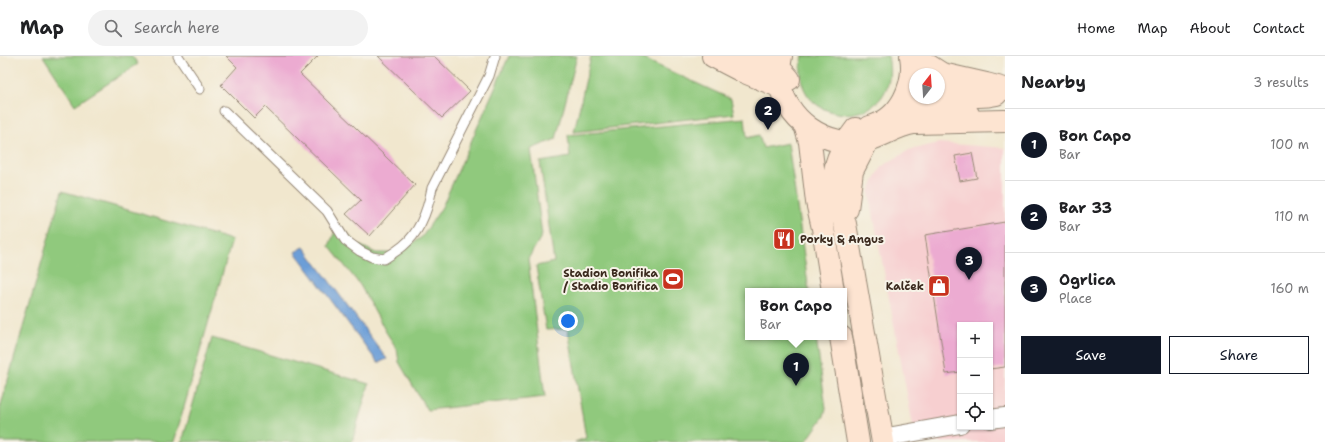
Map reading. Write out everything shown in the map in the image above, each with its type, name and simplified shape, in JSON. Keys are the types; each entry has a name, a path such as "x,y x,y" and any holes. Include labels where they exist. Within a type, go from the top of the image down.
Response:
{"main road":[{"path":"713,56 742,71 780,71"},
{"path":"747,56 780,71 788,77 804,107 819,119 857,137"},
{"path":"897,56 900,64 913,67"},
{"path":"882,440 845,224 835,191 835,168 857,137 873,126 888,119 900,106 908,93 913,67 920,60 942,74 986,84 1005,91"},
{"path":"780,71 785,99 792,112 805,125 815,132 830,139 857,137 914,123 1002,121"},
{"path":"945,91 961,95 985,97 1005,91"},
{"path":"900,106 933,106 1002,121"},
{"path":"805,125 810,142 817,202 823,228 833,288"},
{"path":"841,340 858,442"}],"street":[{"path":"993,419 1005,417"},
{"path":"882,440 957,425"}],"lane":[{"path":"178,56 200,89"},
{"path":"224,111 327,211 345,240 372,258 384,259 404,246 416,231 429,205 432,188 489,76 495,56"}],"shaded area":[{"path":"939,143 1005,148 1005,442 916,442 869,192 881,167 909,150"}],"green space":[{"path":"43,56 132,56 138,64 75,105"},
{"path":"509,56 577,56 556,139 531,149 542,235 528,259 545,397 427,410 399,362 397,349 360,285 329,246 338,224 357,244 376,253 397,253 422,237 442,207"},
{"path":"591,56 637,56 731,99 734,114 574,132"},
{"path":"803,56 888,56 888,82 879,100 863,111 844,114 826,110 810,98 802,81"},
{"name":"Stadion Bonifika / Stadio Bonifica","path":"745,118 747,138 759,135 763,148 788,143 809,288 745,288 745,340 816,340 826,408 824,416 806,442 575,442 586,438 568,329 546,330 536,266 554,262 540,162 570,157 568,135"},
{"path":"62,191 232,240 174,442 0,442 0,408"},
{"path":"212,338 369,384 352,442 182,442"}],"water":[{"path":"304,247 387,359 378,363 295,252"}],"building":[{"path":"226,56 318,56 300,74 415,185 370,236 346,214 361,200 265,107 254,118 221,85 237,67"},
{"path":"378,56 434,56 470,91 442,118"},
{"path":"972,153 977,178 960,181 955,156"},
{"path":"1005,222 1005,367 993,369 993,322 957,322 957,372 946,374 925,235"}],"place":[{"name":"Bar 33","path":"768,130"},
{"name":"Porky & Angus","path":"784,239"},
{"name":"Stadion Bonifika / Stadio Bonifica","path":"673,279"},
{"name":"Ogrlica","path":"969,280"},
{"name":"Kalček","path":"939,286"},
{"name":"Bon Capo","path":"796,386"}]}
